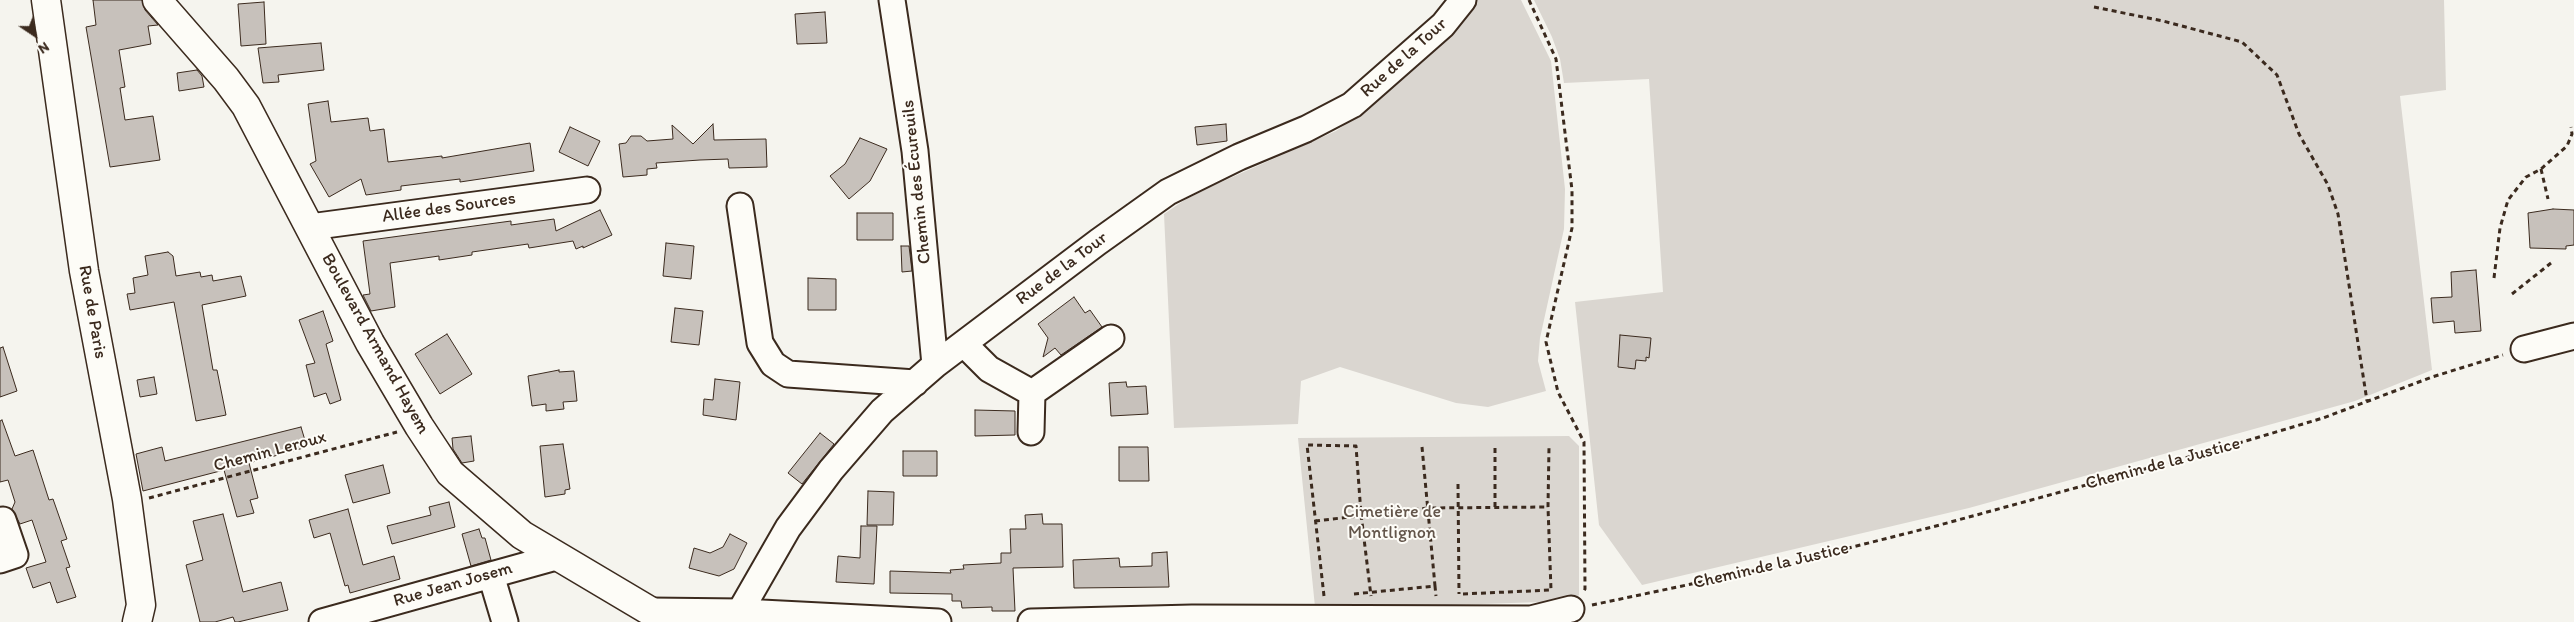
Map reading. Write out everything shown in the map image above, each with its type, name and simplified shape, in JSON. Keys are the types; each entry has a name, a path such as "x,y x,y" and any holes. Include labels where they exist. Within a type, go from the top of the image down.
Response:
{"main road":[{"name":"Rue de Paris","path":"46,0 84,272 127,499 141,605 137,622"},
{"name":"Rue de Paris","path":"59,0 154,577 152,622"},
{"name":"Boulevard Armand Hayem","path":"157,0 226,78 246,106 370,342 419,426 450,473 522,535 656,617"}],"street":[{"name":"Chemin des Écureuils","path":"892,0 915,151 935,365"},
{"name":"Rue de la Tour","path":"738,617 788,528 820,484 882,411 935,365 1098,242 1168,192 1239,157 1306,129 1352,104 1443,26 1463,0"},
{"name":"Allée des Sources","path":"310,227 587,190"},
{"path":"740,206 760,343 773,364 788,374 915,383"},
{"path":"2524,349 2574,336"},
{"path":"1032,394 1111,338"},
{"path":"964,344 989,369 1032,394"},
{"path":"1031,432 1032,394"},
{"path":"0,521 3,520 15,555 0,560"},
{"name":"Rue Jean Josem","path":"322,622 556,557"},
{"path":"491,575 504,622"},
{"path":"1031,622 1192,618 1530,620 1572,609"},
{"path":"656,617 938,622"}],"path":[{"path":"1529,0 1556,59 1572,190 1572,228 1546,342 1558,392 1584,442 1586,589 1572,609"},
{"path":"2094,7 2163,21 2242,42 2277,75 2299,134 2328,185 2338,214 2367,401"},
{"path":"2494,278 2500,228 2508,200 2526,177 2541,169 2567,146 2572,134 2571,127"},
{"path":"2541,169 2548,199"},
{"path":"2512,294 2551,263"},
{"name":"Chemin de la Justice","path":"1572,609 1777,566 1936,526 2230,446 2324,418 2432,377 2524,349"},
{"name":"Chemin Leroux","path":"141,500 419,426"},
{"path":"1333,596 1324,597 1307,445 1356,446 1361,514 1375,619"},
{"path":"1422,447 1436,596 1443,595"},
{"path":"1451,595 1551,590 1548,507 1550,447"},
{"path":"1494,448 1495,508"},
{"path":"1458,484 1459,594"},
{"path":"1315,520 1428,508 1548,507"},
{"path":"1352,594 1435,586"}],"green space":[{"path":"1474,0 1521,0 1551,61 1565,189 1564,229 1540,338 1538,361 1546,391 1488,407 1456,403 1340,367 1301,381 1298,424 1174,428 1164,214 1192,195 1336,131 1366,110 1452,30"},
{"path":"1534,0 2444,0 2446,90 2400,96 2432,370 2355,401 1969,508 1642,585 1599,525 1575,302 1663,292 1649,79 1564,83 1560,59 1552,37"},
{"name":"Cimetière de Montlignon","path":"1569,436 1579,446 1579,595 1572,601 1315,607 1298,438"}],"building":[{"path":"93,0 142,0 145,10 158,25 148,26 151,44 119,50 125,87 120,88 125,120 153,116 160,160 110,167 86,27 96,25"},
{"path":"264,2 266,44 241,46 238,4"},
{"path":"825,12 827,43 797,44 795,14"},
{"path":"321,43 324,70 278,75 279,82 263,83 258,48"},
{"path":"197,70 202,76 204,87 179,91 177,73"},
{"path":"328,101 331,122 368,118 370,131 384,129 388,162 442,156 442,158 530,143 534,171 460,182 460,179 401,186 401,190 366,195 361,179 329,197 310,164 316,161 308,104"},
{"path":"713,124 714,140 766,139 767,167 729,168 728,159 656,163 657,168 647,169 647,175 623,177 619,144 626,143 631,136 641,136 647,141 673,139 672,125 693,144"},
{"path":"1226,124 1227,141 1197,145 1195,127"},
{"path":"570,127 600,141 588,166 559,152"},
{"path":"860,138 887,149 870,181 849,199 830,176 845,164"},
{"path":"2553,209 2574,210 2574,245 2566,246 2566,249 2530,248 2528,213"},
{"path":"600,210 612,235 583,248 583,246 576,249 573,241 529,248 528,244 472,252 472,255 439,260 439,256 390,263 395,307 371,311 363,295 370,294 363,241 511,221 511,225 554,219 556,231"},
{"path":"857,213 893,213 893,240 857,240"},
{"path":"666,243 694,246 691,279 663,276"},
{"path":"901,246 909,246 912,271 902,272"},
{"path":"168,252 173,256 176,276 200,272 201,277 212,275 213,281 241,276 246,296 202,305 213,370 217,370 226,415 196,421 174,302 130,310 127,294 135,293 133,278 148,275 145,256"},
{"path":"2476,270 2481,331 2455,333 2454,321 2433,323 2431,298 2452,297 2451,272"},
{"path":"808,278 836,279 836,310 808,310"},
{"path":"1074,297 1085,313 1090,310 1102,327 1061,355 1055,348 1043,357 1048,338 1038,324"},
{"path":"675,308 703,311 699,345 671,342"},
{"path":"323,311 333,341 326,344 341,400 330,404 326,393 314,397 306,365 315,363 299,320"},
{"path":"447,334 472,374 440,394 415,354"},
{"path":"1620,335 1651,338 1649,358 1646,357 1646,361 1636,360 1635,369 1618,367"},
{"path":"3,347 17,391 0,397 0,348"},
{"path":"559,370 559,372 574,371 577,401 563,402 564,409 546,411 546,404 532,406 528,376"},
{"path":"154,377 157,394 140,397 137,380"},
{"path":"715,379 740,382 736,420 703,415 704,399 713,400"},
{"path":"1126,382 1127,387 1146,386 1148,414 1111,416 1109,383"},
{"path":"975,410 1015,411 1015,435 975,436"},
{"path":"2,420 15,456 33,450 49,500 53,499 67,539 61,541 70,567 66,568 76,597 57,603 50,582 33,588 26,568 46,562 32,520 20,524 12,509 15,502 8,480 0,482 0,421"},
{"path":"301,427 307,447 249,463 258,498 250,500 254,513 237,517 224,470 143,491 136,454 162,447 165,461"},
{"path":"820,433 834,444 802,484 788,473"},
{"path":"471,436 474,461 462,463 453,449 452,438"},
{"path":"563,444 570,489 565,490 565,494 545,497 540,446"},
{"path":"1119,447 1148,447 1149,481 1119,481"},
{"path":"903,451 937,451 937,476 903,476"},
{"path":"383,465 390,493 353,503 345,475"},
{"path":"868,491 894,492 893,525 867,525"},
{"path":"449,502 455,527 392,544 387,526 431,515 429,507"},
{"path":"348,509 363,565 394,556 400,579 350,593 348,585 345,586 330,533 314,538 309,520"},
{"path":"223,514 243,592 281,582 288,610 238,622 235,622 233,617 215,622 200,622 186,565 203,560 193,521"},
{"path":"1042,514 1043,524 1062,524 1063,567 1013,568 1015,611 992,611 992,607 962,608 961,601 952,601 952,594 890,593 890,571 951,573 950,570 964,569 963,565 1001,563 1001,553 1011,553 1010,529 1026,529 1025,515"},
{"path":"861,526 877,526 874,584 836,582 838,556 860,558"},
{"path":"479,529 482,538 485,538 491,560 471,566 462,534"},
{"path":"730,534 747,543 734,569 719,576 689,568 694,548 710,553 723,547"},
{"path":"1167,552 1169,587 1074,588 1073,560 1119,558 1120,567 1152,566 1152,553"}]}
